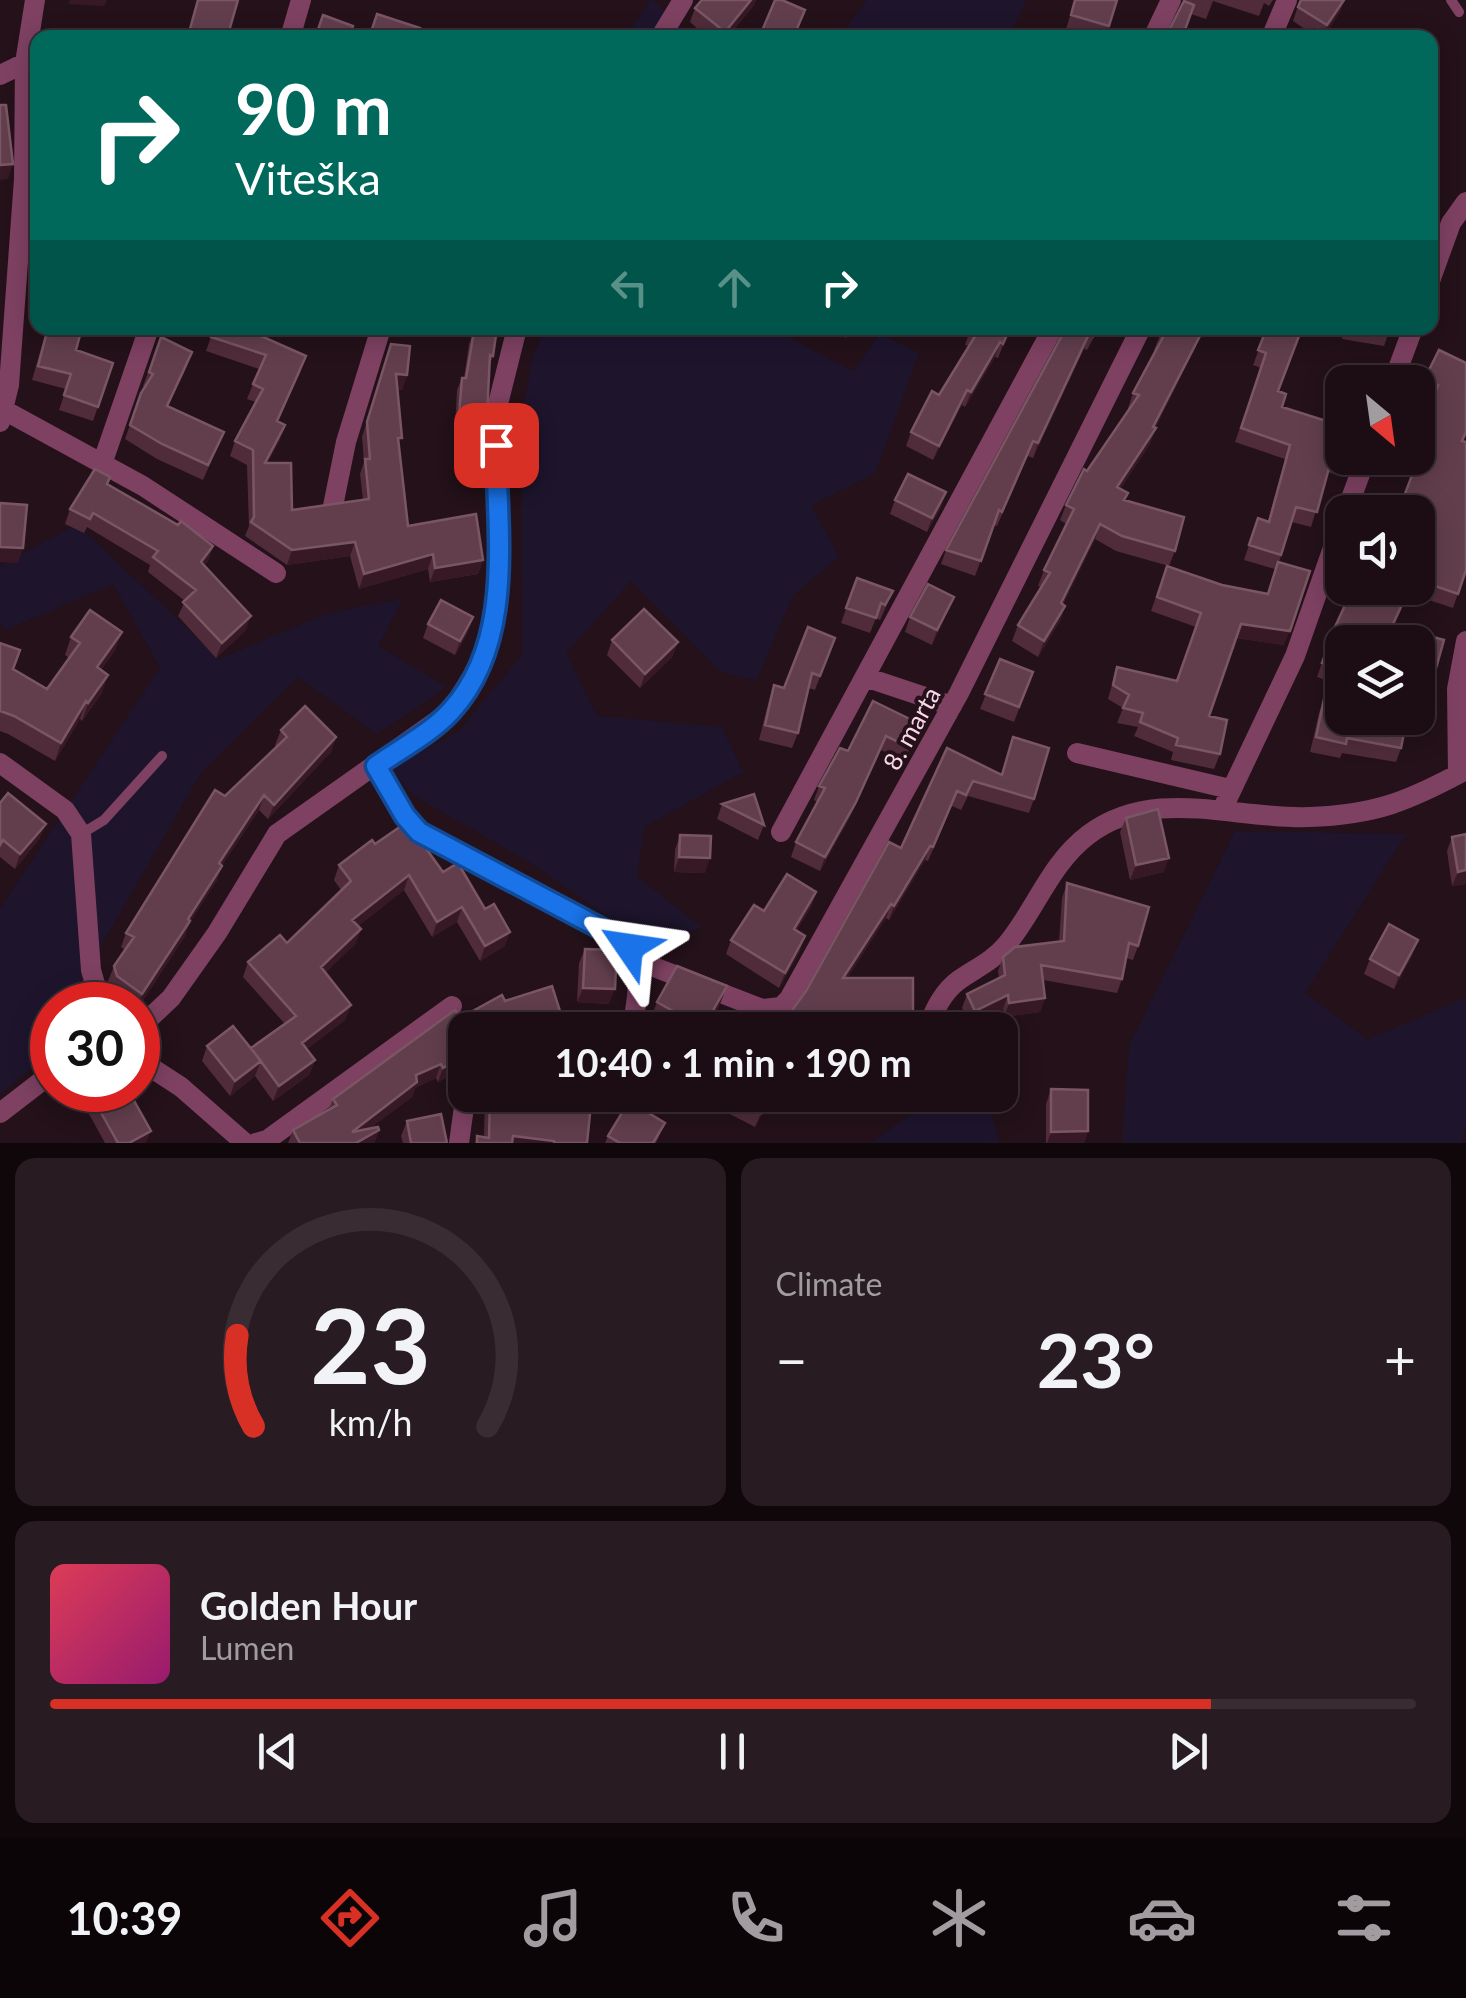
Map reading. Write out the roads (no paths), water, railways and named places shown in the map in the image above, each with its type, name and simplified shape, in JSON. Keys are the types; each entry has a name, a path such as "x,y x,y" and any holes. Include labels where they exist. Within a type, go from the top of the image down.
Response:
{"street":[{"path":"30,30 35,0"},
{"path":"292,30 301,0"},
{"path":"665,30 682,0"},
{"path":"1157,30 1171,0"},
{"path":"1274,30 1288,0"},
{"path":"30,32 25,63 24,180 9,385 2,416 143,486 276,573"},
{"path":"0,74 25,63"},
{"path":"1438,259 1451,223 1466,202"},
{"path":"102,464 148,335"},
{"path":"333,506 346,442 378,335"},
{"path":"160,1006 217,933 277,834 451,711 486,654 498,578 496,412 515,335"},
{"path":"781,832 1049,335"},
{"name":"8. marta","path":"636,960 762,1009 781,1007 789,999 952,706 1137,335"},
{"path":"1399,365 1410,335"},
{"path":"1222,810 1295,656 1325,570"},
{"path":"936,1012 947,991 992,960 1006,945 1057,865 1090,833 1115,819 1173,806 1267,817 1350,814 1408,800 1462,772 1457,689 1466,642"},
{"path":"864,677 952,706"},
{"path":"1077,753 1230,788"},
{"path":"0,763 30,781 64,810 81,834 94,982"},
{"path":"376,766 419,832 619,938 636,960 639,976 634,1012"},
{"path":"256,1143 267,1140 452,1006"},
{"path":"160,1073 181,1086 244,1143"},
{"path":"0,1113 30,1090"},
{"path":"459,1143 463,1112"}],"lane":[{"path":"1451,0 1459,12"},
{"path":"81,834 104,820 162,756"}]}
